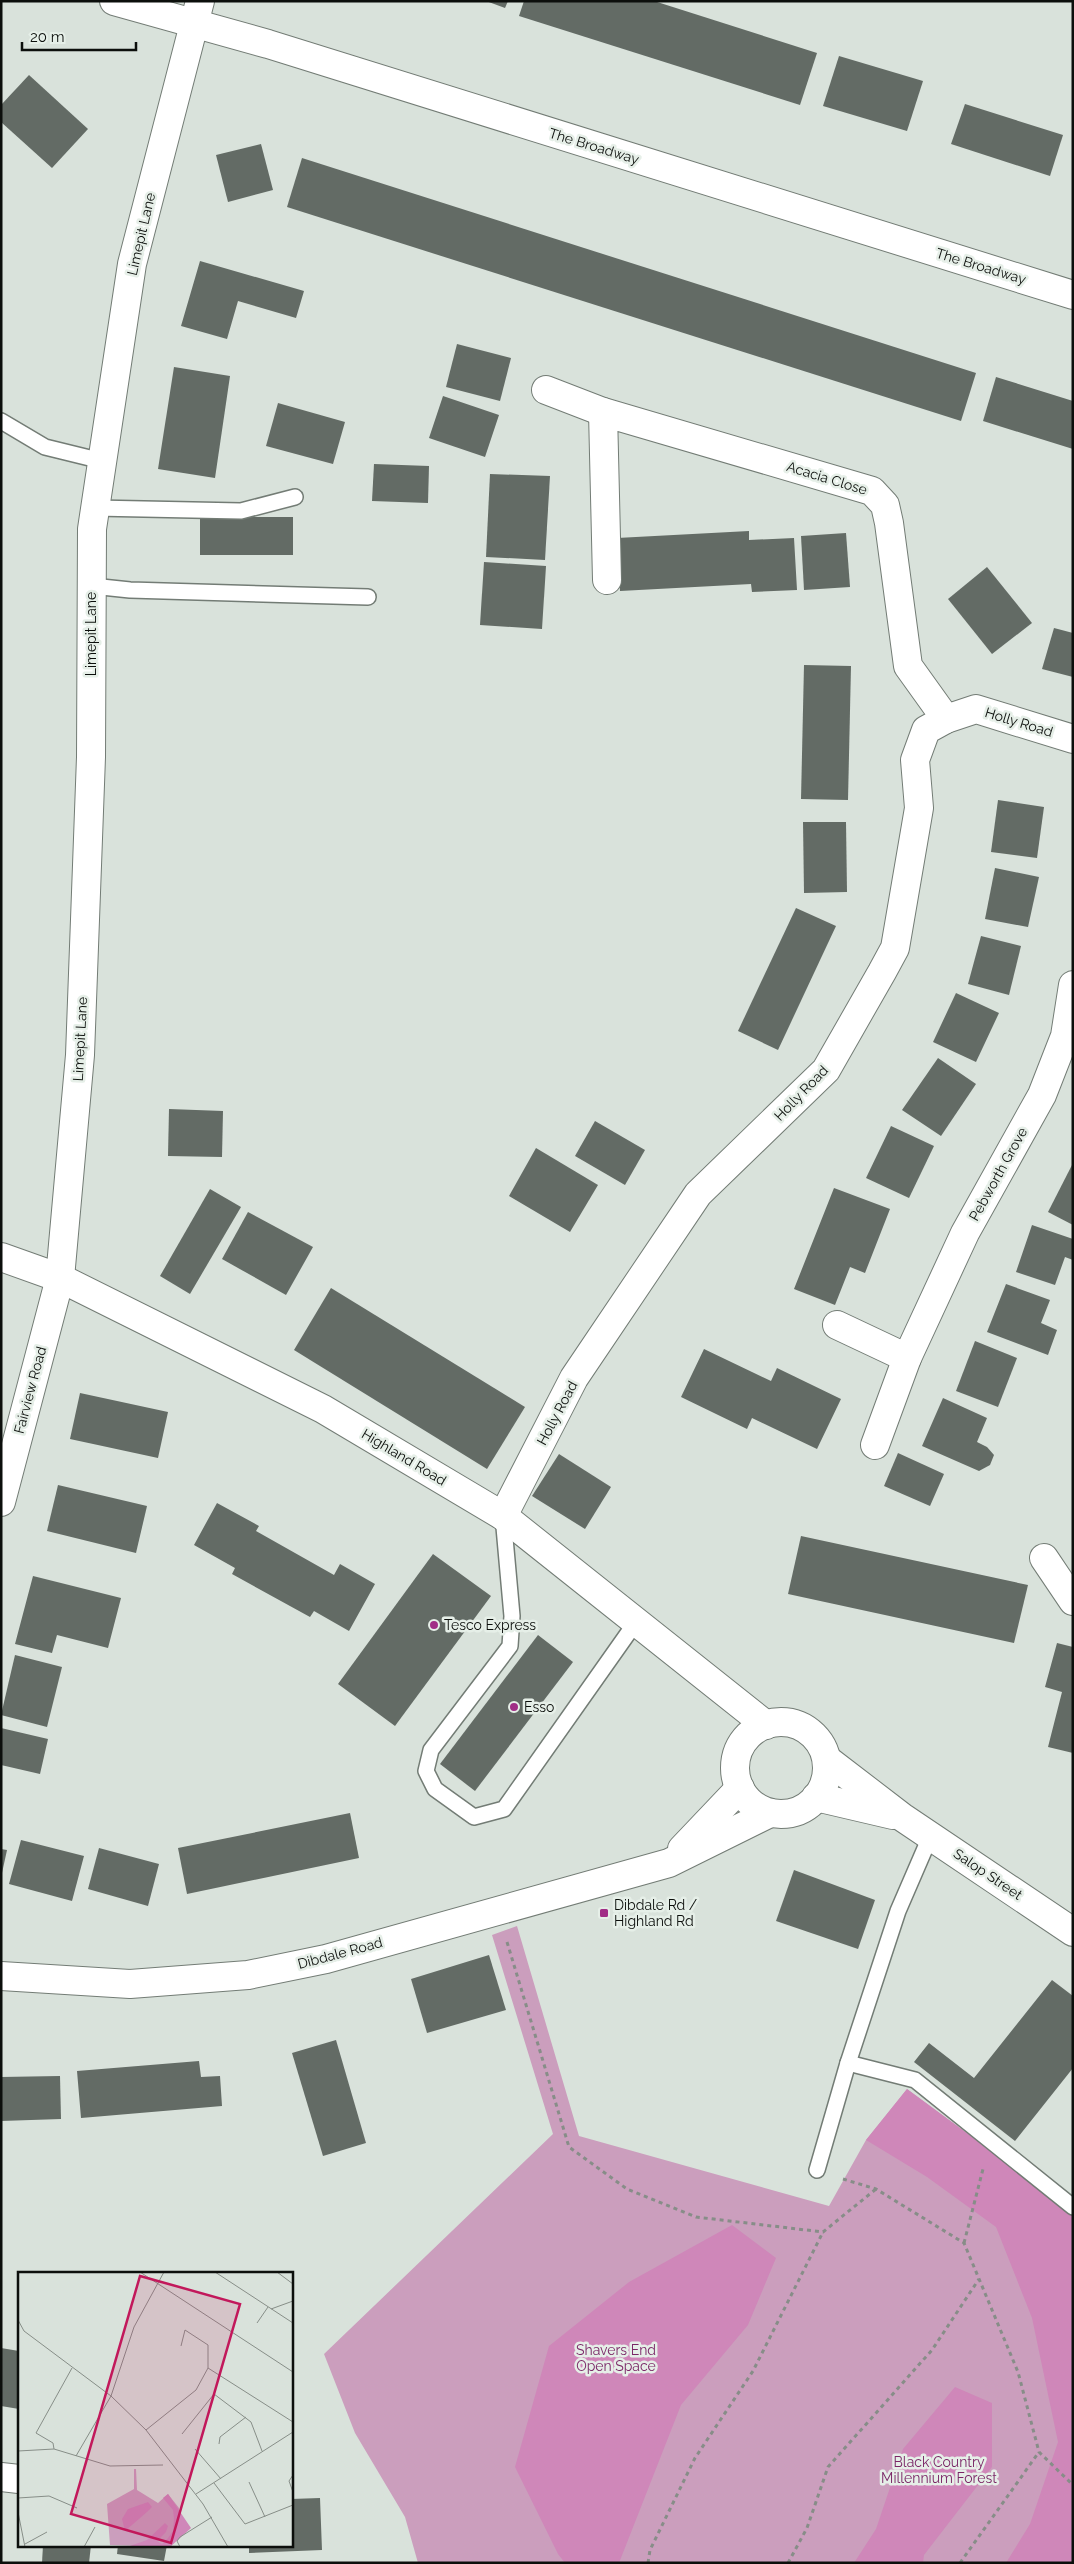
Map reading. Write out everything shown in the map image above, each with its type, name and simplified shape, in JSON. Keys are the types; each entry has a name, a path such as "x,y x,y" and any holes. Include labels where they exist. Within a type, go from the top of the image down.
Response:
{"street":[{"name":"The Broadway","path":"114,1 197,13 277,47 1073,295"},
{"name":"Limepit Lane","path":"60,1278 80,1055 91,757 92,530 132,264 197,13"},
{"name":"Acacia Close","path":"546,390 604,412 872,491 885,505 889,523 908,666 946,719"},
{"path":"604,412 606,580"},
{"name":"Holly Road","path":"503,1516 574,1378 698,1194 826,1070 895,948 919,808 915,760 926,730 946,719 976,709 1073,739"},
{"name":"Pebworth Grove","path":"875,1445 907,1358 965,1233 1042,1095 1065,1036 1073,985"},
{"name":"Highland Road","path":"1,1257 60,1278 323,1410 503,1516 716,1685 755,1732"},
{"name":"Fairview Road","path":"1,1502 60,1278"},
{"path":"837,1325 907,1358"},
{"path":"1044,1558 1073,1601"},
{"path":"781,1721 807,1729 822,1746 828,1761 827,1780 816,1797 803,1808 788,1814 770,1813 755,1806 740,1788 735,1773 737,1754 755,1732 781,1721"},
{"name":"Salop Street","path":"828,1761 902,1817 1073,1932"},
{"path":"669,1863 740,1788"},
{"name":"Salop Street","path":"816,1797 902,1817"},
{"name":"Dibdale Road","path":"1,1976 130,1984 248,1976 326,1959 669,1863 770,1813"},
{"path":"1,2477 18,2479"}],"lane":[{"path":"1,422 44,447 102,461"},
{"path":"95,508 241,511 296,497"},
{"path":"92,586 130,590 368,598"},
{"path":"503,1516 512,1616 510,1646 431,1750 426,1771 435,1789 474,1818 504,1810 636,1622"},
{"path":"817,2170 848,2063 898,1911 930,1836"},
{"path":"848,2063 915,2080 1073,2206"}],"path":[{"path":"497,1910 569,2147 627,2189 696,2217 823,2232"},
{"path":"964,2243 988,2149 993,2143"},
{"path":"817,2170 876,2189 964,2243 1018,2372 1039,2452 1073,2485"},
{"path":"648,2563 650,2550 694,2458 753,2371 823,2232 876,2189"},
{"path":"788,2563 807,2528 828,2467 932,2350 979,2279"},
{"path":"960,2563 1039,2452"}],"green space":[{"name":"Shavers End Open Space","path":"517,1926 579,2136 829,2206 866,2140 907,2089 1055,2198 1073,2563 418,2563 405,2517 355,2433 324,2354 553,2134 492,1935"},
{"path":"907,2089 1055,2198 1073,2214 1073,2563 1006,2563 1030,2524 1058,2442 1032,2318 996,2227 927,2177 866,2140"},
{"path":"732,2225 776,2258 748,2325 681,2405 619,2563 565,2563 558,2554 515,2467 549,2346 629,2282"},
{"name":"Black Country Millennium Forest","path":"955,2387 992,2403 992,2467 924,2555 923,2563 854,2563 876,2529 903,2449"}],"building":[{"path":"486,1 508,1 505,8"},
{"path":"524,1 654,1 817,53 800,105 519,16"},
{"path":"839,56 923,81 907,131 823,106"},
{"path":"29,75 88,129 52,168 1,122 1,105"},
{"path":"965,104 1063,135 1050,176 951,144"},
{"path":"261,144 273,190 228,202 216,155"},
{"path":"302,158 976,373 961,421 287,207"},
{"path":"200,261 304,291 296,318 238,301 227,339 181,326"},
{"path":"457,344 511,358 500,401 446,387"},
{"path":"174,367 230,376 215,478 158,469"},
{"path":"996,377 1073,401 1073,449 983,421"},
{"path":"443,396 499,415 485,457 429,438"},
{"path":"278,403 345,422 333,464 266,446"},
{"path":"374,464 429,466 428,503 372,501"},
{"path":"490,474 550,476 545,560 486,557"},
{"path":"200,517 293,517 293,555 200,555"},
{"path":"749,531 749,540 794,538 797,590 752,592 751,584 620,591 617,538"},
{"path":"846,533 850,587 804,590 801,536"},
{"path":"484,562 546,566 542,629 480,625"},
{"path":"987,567 1032,623 992,654 948,599"},
{"path":"1054,628 1073,633 1073,677 1042,669"},
{"path":"804,665 851,666 848,800 801,799"},
{"path":"998,800 1044,807 1037,858 991,852"},
{"path":"803,822 846,822 847,892 804,893"},
{"path":"995,868 1039,877 1028,927 985,919"},
{"path":"796,908 836,926 778,1050 738,1031"},
{"path":"981,936 1021,946 1009,995 968,984"},
{"path":"956,993 999,1013 976,1062 933,1042"},
{"path":"938,1058 976,1084 941,1136 902,1110"},
{"path":"169,1109 223,1111 222,1157 168,1156"},
{"path":"595,1121 645,1150 625,1185 575,1156"},
{"path":"891,1126 934,1146 909,1198 866,1178"},
{"path":"536,1148 598,1185 570,1232 509,1196"},
{"path":"1073,1163 1073,1225 1048,1212"},
{"path":"834,1188 890,1209 865,1273 850,1267 835,1305 794,1289"},
{"path":"210,1189 241,1207 190,1294 160,1276"},
{"path":"248,1212 313,1247 286,1295 222,1259"},
{"path":"1032,1225 1073,1239 1073,1260 1065,1257 1055,1285 1016,1272"},
{"path":"1006,1284 1050,1300 1041,1323 1057,1330 1048,1355 987,1332"},
{"path":"331,1288 525,1407 487,1469 294,1350"},
{"path":"975,1341 1017,1358 998,1407 956,1391"},
{"path":"704,1349 771,1381 777,1368 841,1399 817,1449 752,1418 747,1429 681,1397"},
{"path":"80,1393 168,1412 158,1458 70,1439"},
{"path":"943,1398 987,1418 977,1442 987,1447 994,1455 990,1465 979,1471 922,1446"},
{"path":"898,1453 944,1474 930,1506 884,1486"},
{"path":"559,1454 611,1487 585,1529 532,1496"},
{"path":"58,1485 147,1506 136,1553 47,1531"},
{"path":"217,1503 259,1526 256,1531 334,1575 340,1564 375,1584 349,1631 314,1611 310,1617 232,1574 235,1568 194,1545"},
{"path":"801,1536 1028,1585 1014,1643 788,1594"},
{"path":"433,1554 491,1596 395,1726 338,1684"},
{"path":"33,1576 121,1598 108,1648 57,1635 52,1653 15,1644"},
{"path":"538,1635 573,1662 475,1791 440,1764"},
{"path":"1057,1643 1073,1647 1073,1753 1048,1747 1062,1692 1045,1687"},
{"path":"15,1655 62,1667 47,1727 1,1715"},
{"path":"1,1728 48,1739 40,1774 1,1765"},
{"path":"350,1813 359,1858 187,1894 178,1848"},
{"path":"21,1840 84,1856 72,1901 9,1884"},
{"path":"99,1848 159,1864 148,1906 88,1889"},
{"path":"1,1849 7,1850 2,1873 1,1873"},
{"path":"794,1870 875,1900 858,1949 776,1921"},
{"path":"489,1955 506,2010 427,2033 411,1979"},
{"path":"1052,1980 1073,1996 1073,2068 1015,2141 914,2062 929,2043 974,2078"},
{"path":"336,2040 366,2143 323,2156 292,2053"},
{"path":"199,2061 201,2077 220,2076 222,2106 81,2118 77,2071"},
{"path":"60,2076 61,2119 1,2121 1,2077"},
{"path":"1,2348 18,2351 18,2409 1,2406"},
{"path":"320,2498 322,2550 249,2553 249,2546 292,2546 292,2499"},
{"path":"43,2546 91,2546 89,2563 42,2563"},
{"path":"118,2546 167,2546 164,2561 117,2554"}],"place":[{"name":"Tesco Express","path":"434,1625"},
{"name":"Esso","path":"514,1707"},
{"name":"Dibdale Rd / Highland Rd","path":"604,1913"}]}
